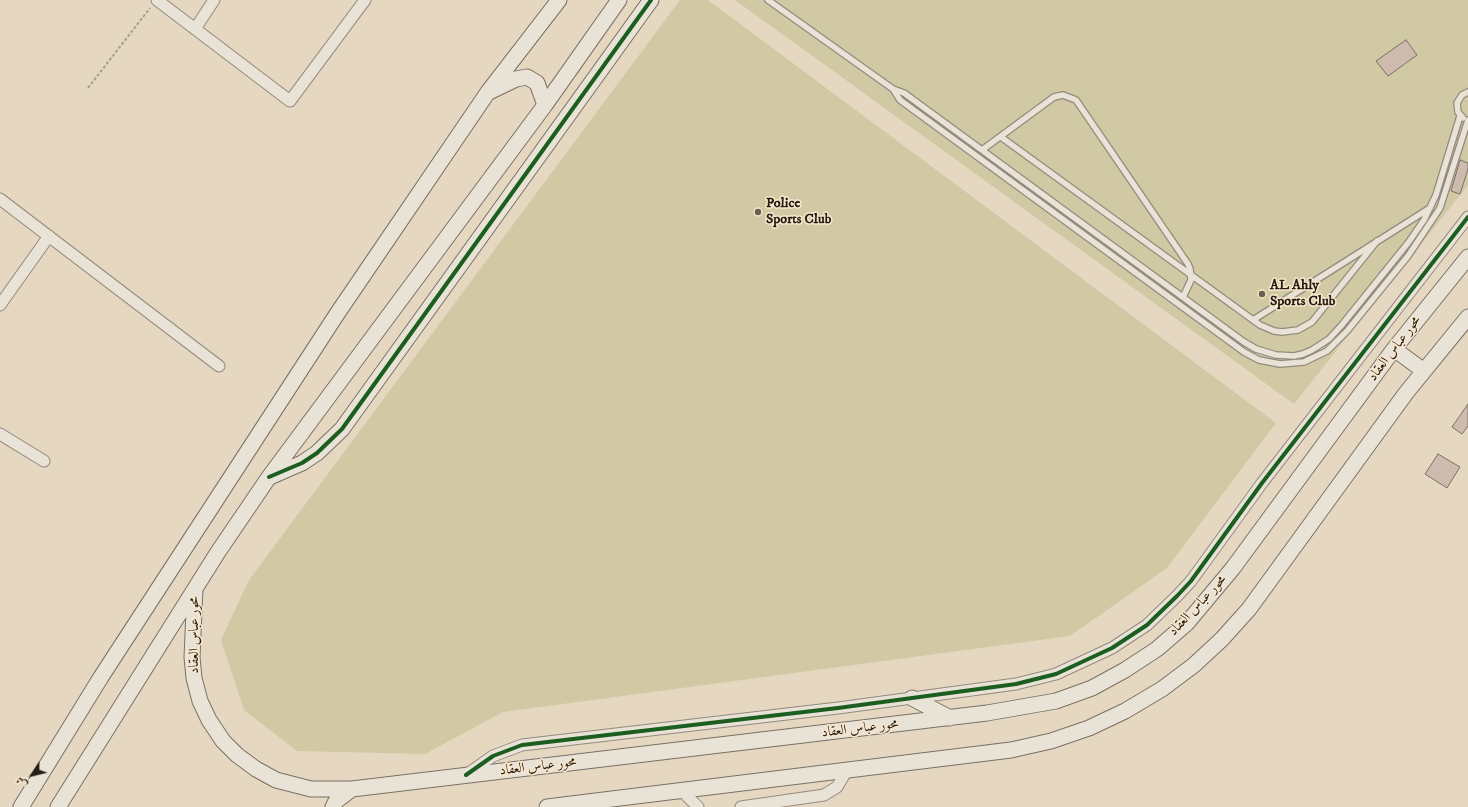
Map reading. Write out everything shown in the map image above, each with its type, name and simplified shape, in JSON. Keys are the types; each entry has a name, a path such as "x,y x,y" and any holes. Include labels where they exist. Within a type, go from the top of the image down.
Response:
{"main road":[{"path":"21,807 101,677 337,314 488,92 559,0"},
{"path":"58,807 195,589 270,477 545,105 619,0"},
{"path":"270,477 302,463 316,453 342,429 651,0"},
{"path":"488,92 516,78 527,77 537,83 545,105"},
{"name":"محور عباس العقاد","path":"195,589 192,657 194,678 200,701 209,720 223,741 237,755 256,769 276,780 311,789 352,789 950,718 1021,708 1056,701 1092,688 1125,670 1157,648 1187,623 1233,568 1394,349 1468,256"},
{"path":"546,807 1011,750 1051,741 1089,728 1126,711 1162,689 1194,665 1222,639 1249,609 1424,372 1468,317"},
{"path":"1394,349 1424,372"},
{"path":"912,698 950,718"},
{"path":"334,807 336,802 352,789"}],"street":[{"path":"195,29 214,0"},
{"path":"154,3 195,29 290,101 365,0"},
{"path":"0,199 219,366"},
{"path":"466,775 492,756 526,744 912,698 1016,684 1056,674 1112,648 1147,625 1191,581 1262,483 1468,217"},
{"path":"0,305 49,236"},
{"path":"0,434 44,462"},
{"path":"741,807 795,803 829,793 837,787 847,770"},
{"path":"681,790 698,807"}],"lane":[{"path":"768,0 892,89 904,93 1256,349 1276,355 1289,356 1303,354 1320,345 1341,326 1408,243 1430,208 1439,186 1460,116"},
{"path":"892,89 900,100 1244,352 1259,360 1280,364 1304,362 1327,351 1347,331 1412,250 1440,208 1468,120 1460,116 1456,108 1457,103 1462,95 1468,92"},
{"path":"982,150 1054,98 1063,95 1076,100 1188,264 1191,275 1190,285 1183,297"},
{"path":"1001,137 1267,329 1278,332 1290,332 1305,327 1318,317 1377,242"},
{"path":"1253,320 1430,208"}],"path":[{"path":"88,88 154,3"}],"shaded area":[{"name":"Police Sports Club","path":"680,0 708,0 1276,423 1167,568 1070,636 503,712 425,754 297,751 244,710 221,640 249,580"},
{"name":"AL Ahly Sports Club","path":"735,0 1468,0 1468,185 1294,404"}],"building":[{"path":"1406,40 1417,55 1388,76 1376,61"},
{"path":"1460,160 1468,163 1468,169 1460,194 1451,191"},
{"path":"1468,404 1468,426 1462,434 1452,427"},
{"path":"1438,454 1460,467 1447,488 1425,474"}],"cycle path":[{"path":"269,477 302,463 317,453 342,429 651,0"},
{"path":"466,775 493,756 522,745 838,708 1016,684 1056,674 1112,648 1147,625 1191,581 1262,483 1468,217"}],"place":[{"name":"Police Sports Club","path":"758,212"},
{"name":"AL Ahly Sports Club","path":"1262,294"}]}
